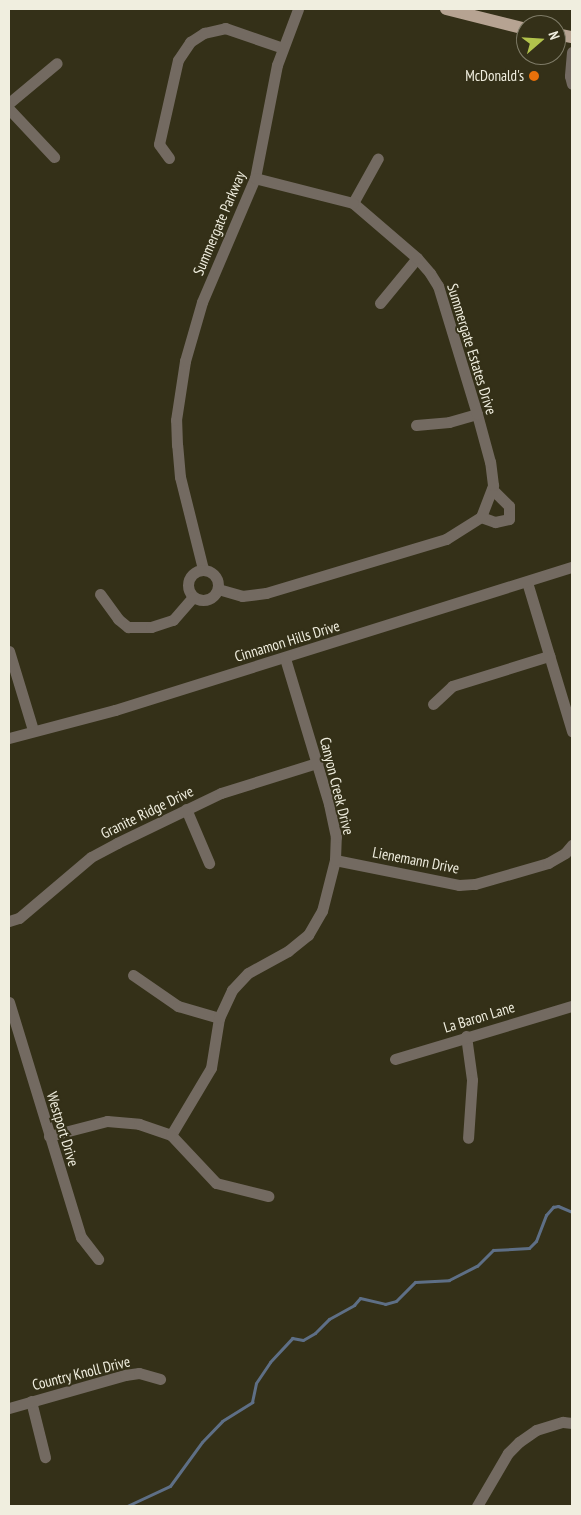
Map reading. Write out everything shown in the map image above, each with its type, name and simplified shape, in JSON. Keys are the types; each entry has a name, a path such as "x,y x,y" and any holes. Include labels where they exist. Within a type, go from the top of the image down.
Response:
{"main road":[{"path":"447,9 516,26"}],"street":[{"name":"Summergate Parkway","path":"203,569 180,477 172,419 185,361 200,309 256,178 277,65 298,9"},
{"path":"169,158 159,144 178,60 190,42 204,32 225,28 283,48"},
{"path":"572,52 570,76 572,84"},
{"path":"9,103 57,63"},
{"path":"9,109 54,157"},
{"path":"354,203 378,158"},
{"name":"Summergate Estates Drive","path":"256,178 354,203 417,258 438,286 490,462 492,490 481,517"},
{"path":"380,303 417,258"},
{"path":"416,424 449,422 477,414"},
{"path":"218,589 242,596 266,593 446,539 481,517 494,522 509,519 509,506 492,490"},
{"name":"Cinnamon Hills Drive","path":"9,738 33,730 115,710 572,567"},
{"path":"193,596 188,581 194,573 203,569 216,576 218,589"},
{"path":"527,582 572,731"},
{"path":"193,596 206,600 218,589"},
{"path":"100,594 118,619 128,627 150,627 173,620 193,596"},
{"path":"9,651 33,730"},
{"path":"433,704 452,686 549,656"},
{"name":"Canyon Creek Drive","path":"171,1135 211,1068 219,1018 232,990 248,973 288,951 308,935 322,910 335,860 336,838 318,763 285,658"},
{"name":"Granite Ridge Drive","path":"9,921 19,918 91,857 221,793 318,763"},
{"path":"186,809 209,863"},
{"name":"Lienemann Drive","path":"335,860 459,885 475,884 548,863 565,854 572,845"},
{"path":"133,975 178,1006 219,1018"},
{"name":"Westport Drive","path":"9,1002 81,1237 98,1259"},
{"name":"La Baron Lane","path":"396,1059 466,1036 572,1006"},
{"path":"466,1036 472,1080 468,1138"},
{"path":"49,1136 74,1127 120,1121 171,1135 216,1183 268,1196"},
{"name":"Country Knoll Drive","path":"9,1408 125,1375 139,1373 160,1379"},
{"path":"31,1401 44,1457"},
{"path":"477,1506 508,1453 519,1442 536,1430 563,1422 572,1423"}],"waterway":[{"path":"127,1506 170,1486 202,1442 222,1421 252,1402 256,1383 270,1362 292,1338 303,1340 315,1333 329,1319 354,1305 360,1298 385,1304 396,1301 415,1282 449,1280 477,1266 493,1250 529,1248 536,1241 546,1215 553,1207 558,1206 572,1212"}],"place":[{"name":"McDonald's","path":"534,76"}]}
